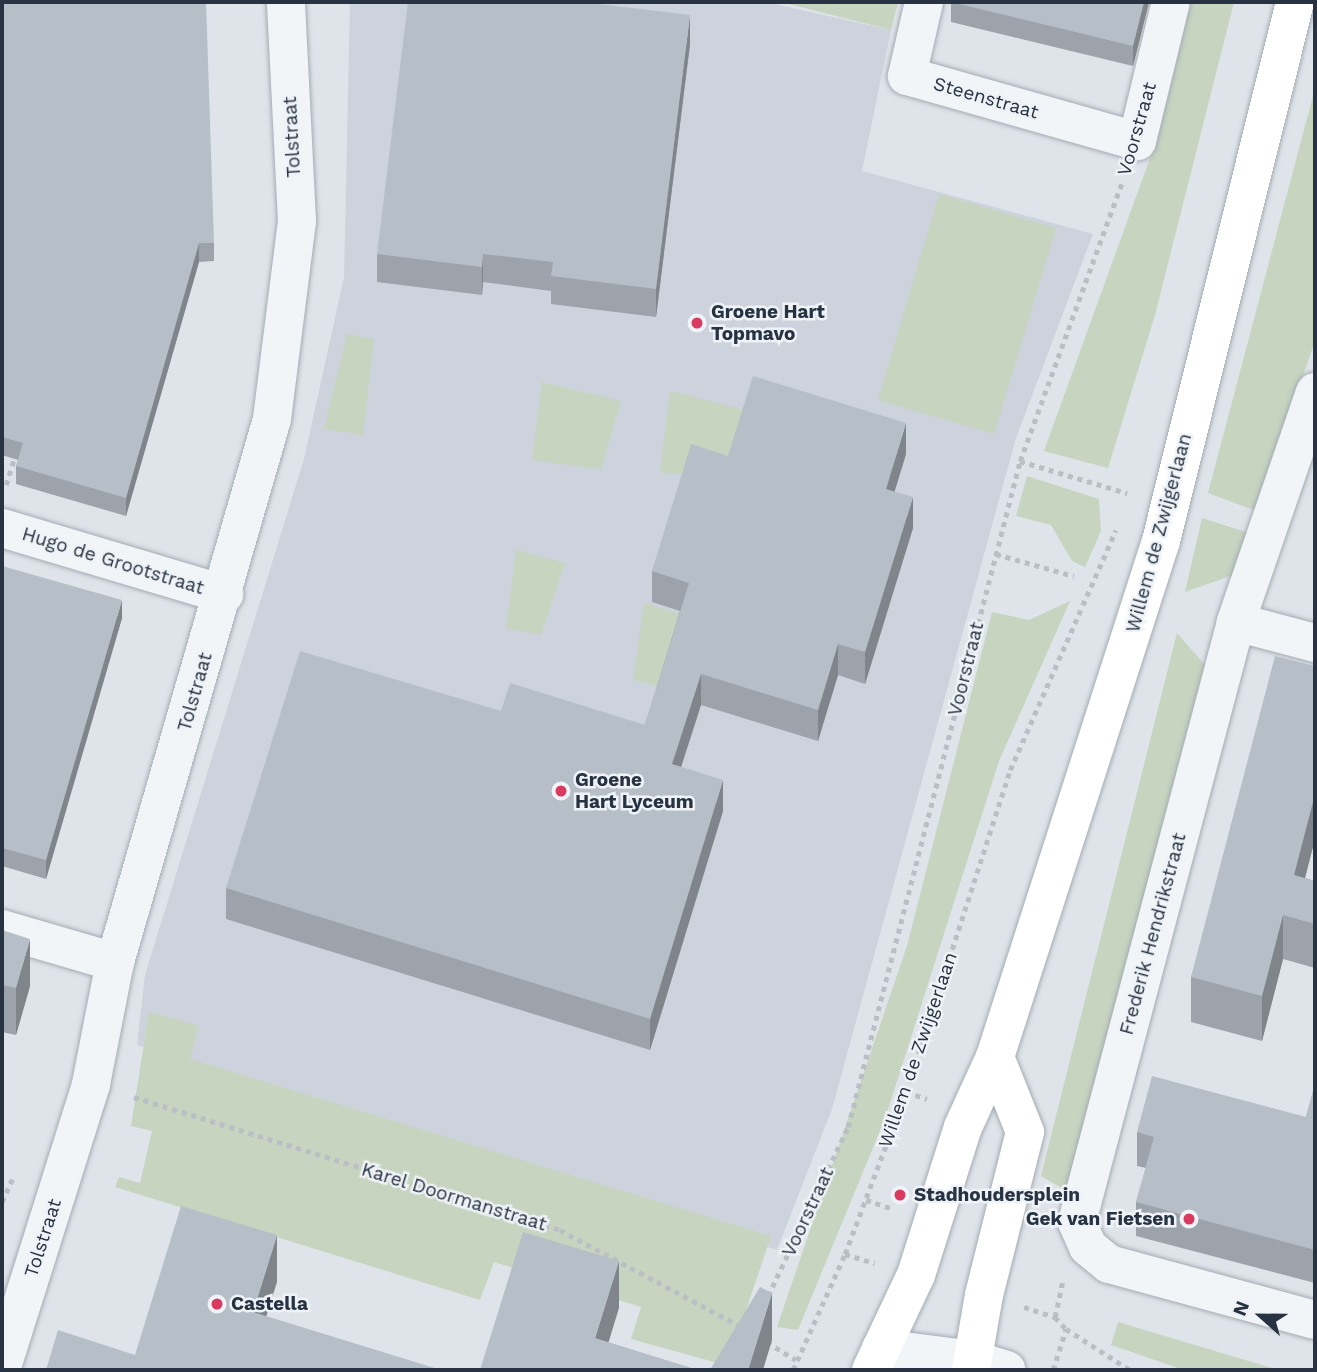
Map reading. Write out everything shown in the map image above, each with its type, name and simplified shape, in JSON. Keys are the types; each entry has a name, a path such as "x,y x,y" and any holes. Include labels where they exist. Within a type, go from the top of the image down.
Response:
{"street":[{"name":"Tolstraat","path":"2,1367 92,1084 115,962 224,594 272,419 297,221 285,2"},
{"name":"Steenstraat","path":"923,2 907,76 1137,141"},
{"name":"Voorstraat","path":"1137,141 1171,2"},
{"name":"Willem de Zwijgerlaan","path":"887,1363 963,1127 995,1057 1161,541 1295,2"},
{"name":"Frederik Hendrikstraat","path":"1315,392 1236,622 1077,1222 1088,1247 1109,1264 1315,1320"},
{"name":"Hugo de Grootstraat","path":"2,528 224,594"},
{"path":"1236,622 1315,643"},
{"path":"2,929 115,962"},
{"path":"887,1363 984,1367 984,1295 1025,1132 995,1057"}],"path":[{"name":"Voorstraat","path":"763,1308 848,1127 1020,461 1137,141"},
{"path":"2,499 18,446"},
{"name":"Willem de Zwijgerlaan","path":"1020,461 1131,494 1126,507"},
{"name":"Willem de Zwijgerlaan","path":"793,1370 866,1200 906,1092 1010,770 1120,519"},
{"path":"996,554 1074,576"},
{"name":"Karel Doormanstraat","path":"92,1084 560,1230 751,1332"},
{"path":"906,1092 927,1099"},
{"path":"866,1200 893,1209"},
{"path":"1053,1370 1066,1329"},
{"path":"763,1339 796,1360"}],"shaded area":[{"name":"Groene Hart Lyceum","path":"350,2 766,2 891,30 862,171 1093,234 1016,438 832,1109 777,1250 137,1045 145,975 304,459 344,277"}],"green space":[{"path":"781,2 898,2 891,30"},
{"path":"1191,2 1234,2 1155,315 1108,468 1044,451 1158,136"},
{"path":"1315,88 1315,341 1256,511 1208,493"},
{"path":"939,194 1056,228 994,434 878,400"},
{"path":"347,334 374,339 363,435 324,429"},
{"path":"542,382 621,401 601,469 532,460"},
{"path":"670,391 749,411 728,479 660,472"},
{"path":"1027,476 1099,499 1101,531 1085,567 1072,561 1051,525 1016,516"},
{"path":"1202,518 1249,533 1236,574 1185,592"},
{"path":"516,550 565,563 541,635 506,628"},
{"path":"1070,601 999,761 886,1116 798,1330 777,1327 907,946 992,612 1029,620"},
{"path":"644,603 683,615 661,687 633,680"},
{"path":"1177,633 1207,667 1067,1191 1041,1176"},
{"path":"149,1012 199,1026 190,1059 771,1236 737,1337 743,1370 631,1339 641,1307 494,1262 480,1300 115,1187 119,1177 140,1183 152,1131 131,1126"},
{"path":"1118,1322 1279,1370 1184,1370 1111,1345"}],"building":[{"path":"2,2 206,2 214,243 199,243 126,498 16,466 23,443 2,437"},
{"path":"408,2 582,2 690,15 656,289 551,276 553,262 483,254 482,267 377,254"},
{"path":"951,2 1144,2 1133,46"},
{"path":"753,376 906,423 886,489 913,497 865,652 838,644 818,710 701,674 672,764 723,780 650,1019 226,888 300,651 501,711 510,683 645,725 689,583 652,571 691,444 728,456"},
{"path":"2,566 122,600 46,860 2,848"},
{"path":"1275,656 1315,666 1315,794 1294,875 1315,881 1315,924 1283,915 1262,996 1191,977"},
{"path":"2,930 30,939 16,988 2,985"},
{"path":"1152,1076 1306,1117 1315,1084 1315,1250 1136,1202 1154,1137 1137,1132"},
{"path":"181,1206 277,1235 253,1312 441,1370 46,1370 58,1330 135,1355"},
{"path":"523,1232 619,1261 595,1338 698,1370 480,1370"},
{"path":"760,1287 772,1293 748,1370 710,1370"}],"place":[{"name":"Groene Hart Topmavo","path":"697,323"},
{"name":"Groene Hart Lyceum","path":"561,791"},
{"name":"Stadhoudersplein","path":"900,1195"},
{"name":"Gek van Fietsen","path":"1189,1219"},
{"name":"Castella","path":"217,1304"}]}
